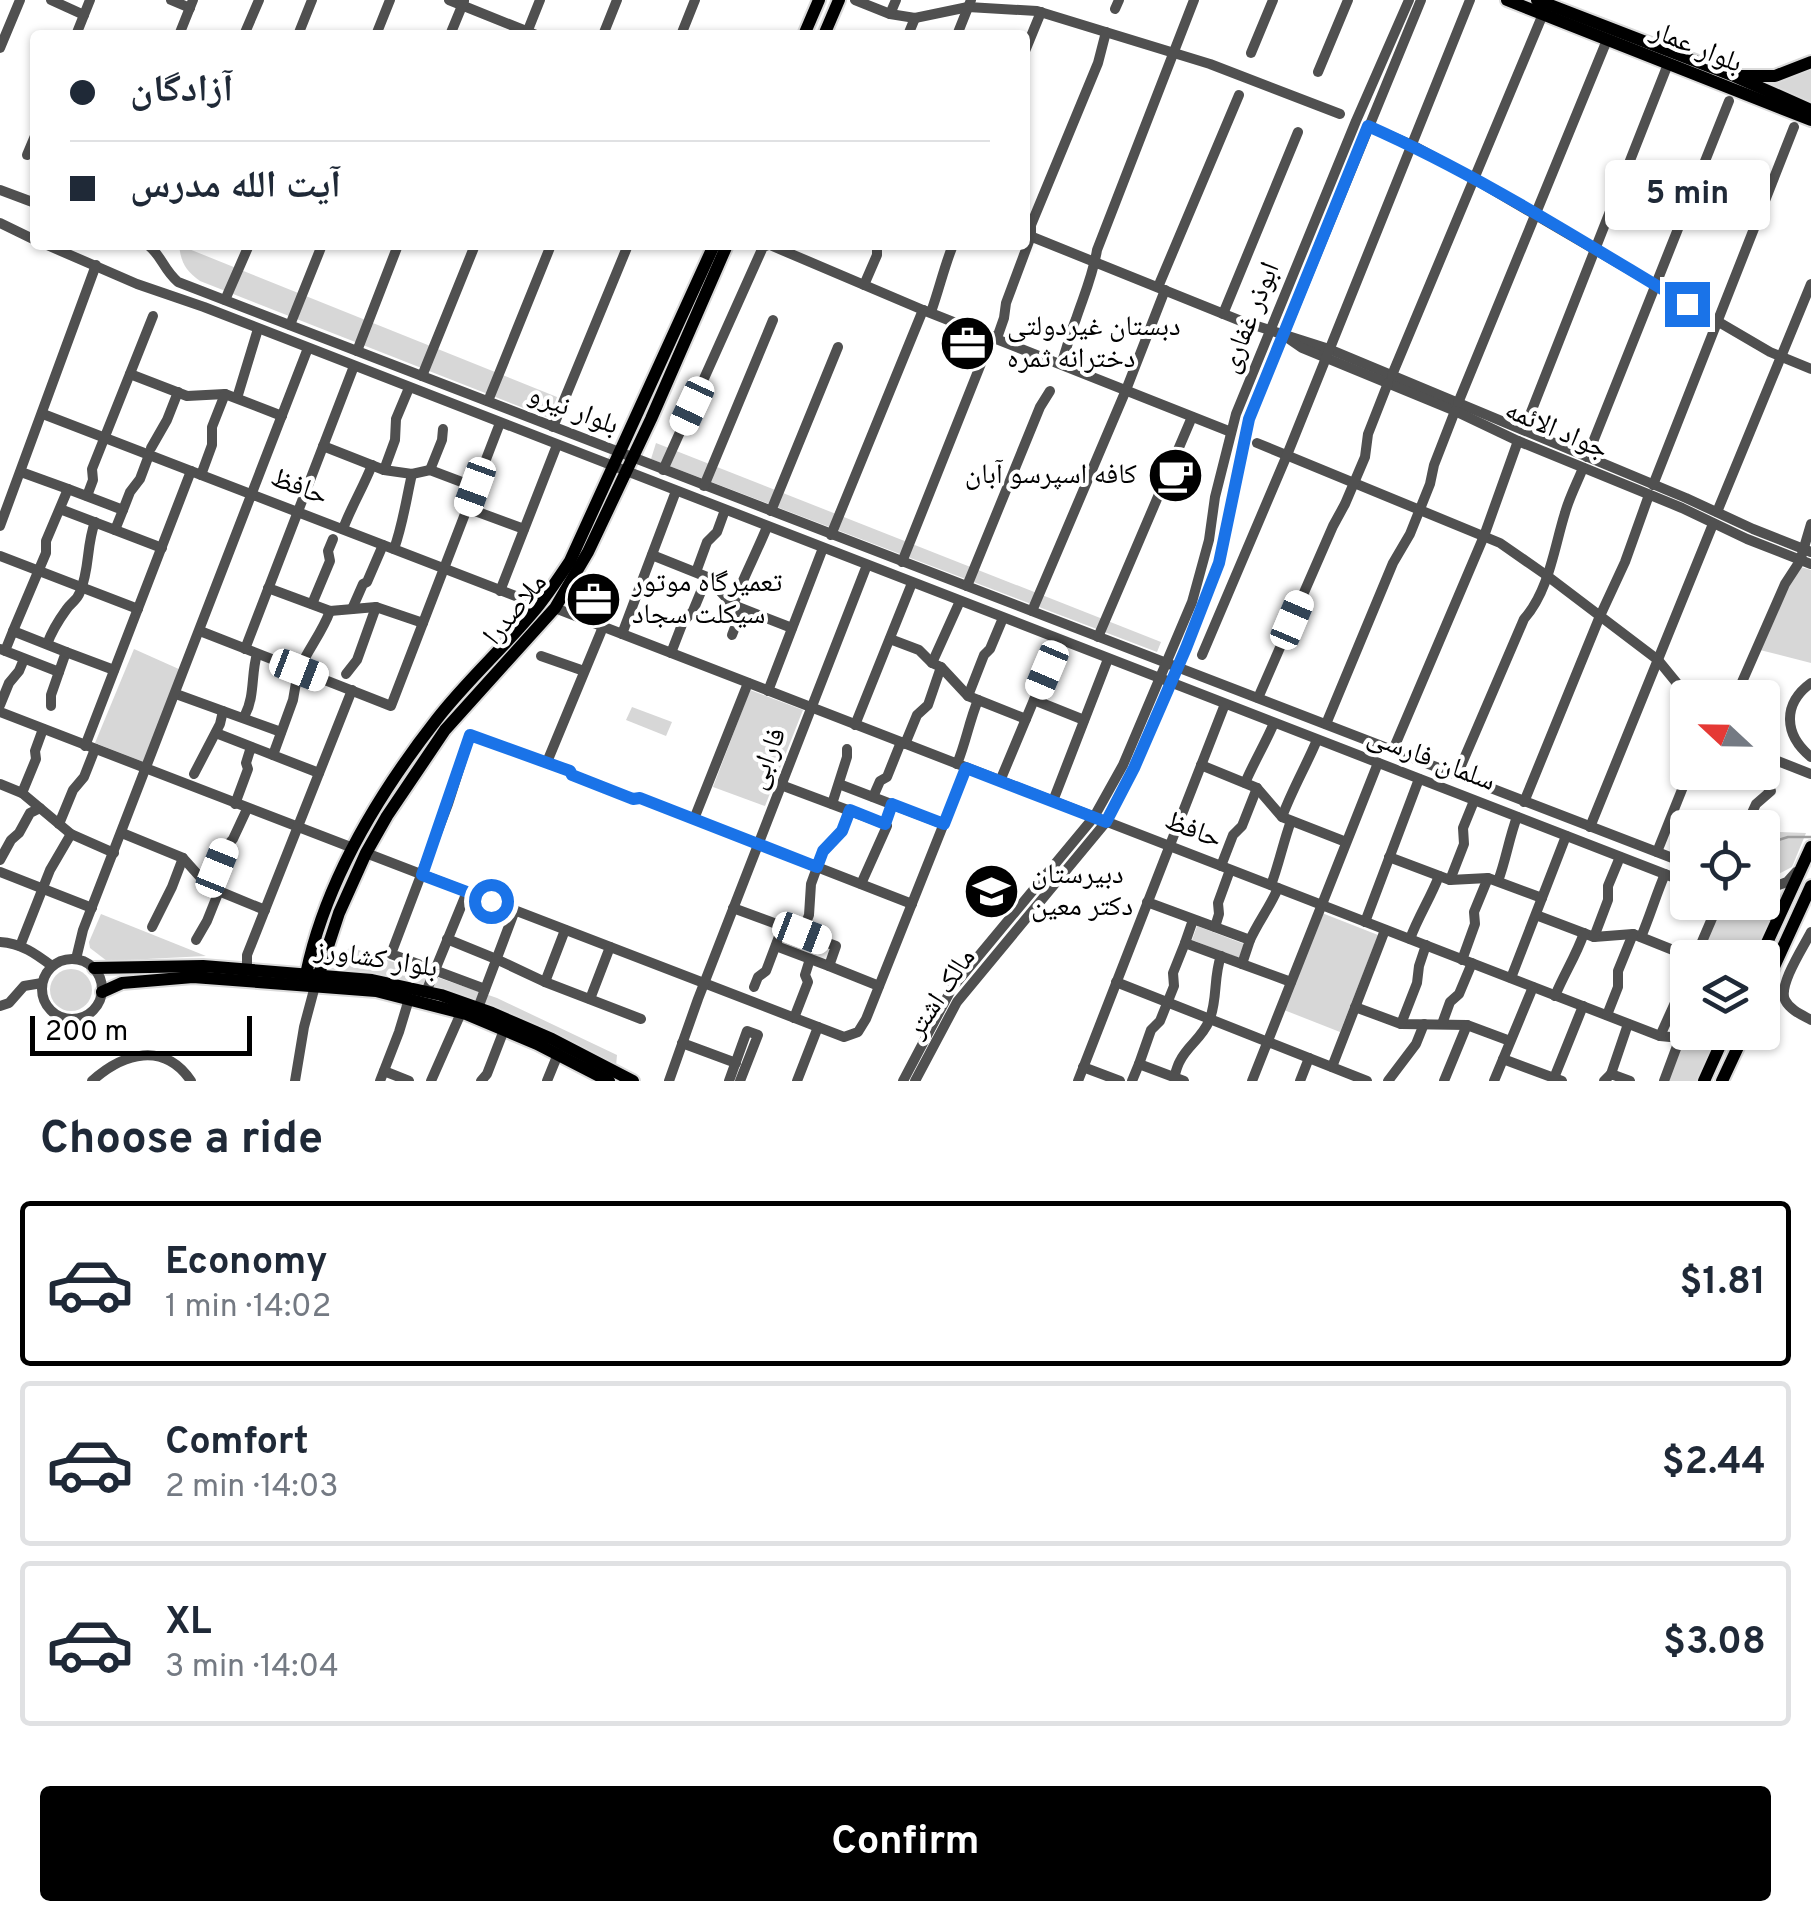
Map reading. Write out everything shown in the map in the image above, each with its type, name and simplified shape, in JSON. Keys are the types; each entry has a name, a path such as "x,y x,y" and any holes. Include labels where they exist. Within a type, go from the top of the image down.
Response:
{"main road":[{"path":"806,30 819,0"},
{"path":"826,30 838,0"},
{"name":"بلوار عمار","path":"1507,0 1607,40 1734,76 1811,110"},
{"name":"بلوار عمار","path":"1537,0 1643,48 1668,64 1772,104 1795,120 1811,123"},
{"path":"1734,76 1775,76 1811,62"},
{"name":"ملاصدرا","path":"626,455 712,250"},
{"name":"ملاصدرا","path":"311,980 381,798 438,718 538,606 570,561 725,250"},
{"name":"ملاصدرا","path":"360,851 445,730 555,608 588,552 619,469"},
{"path":"1780,886 1803,864 1811,846"},
{"path":"1780,954 1811,886"},
{"name":"بلوار کشاورز","path":"94,968 203,966 376,991 461,1012 603,1076 632,1081"},
{"name":"بلوار کشاورز","path":"102,992 122,983 193,976 372,980 478,1008 552,1040 603,1076"},
{"path":"1704,1081 1718,1050"},
{"path":"1722,1081 1736,1050"}],"street":[{"path":"0,48 20,0"},
{"path":"50,0 84,15"},
{"path":"78,30 90,0"},
{"path":"171,0 192,4 181,30"},
{"path":"246,30 259,0"},
{"path":"300,30 312,0"},
{"path":"378,30 390,0"},
{"path":"450,0 463,2 522,30"},
{"path":"531,30 540,0"},
{"path":"605,30 617,0"},
{"path":"683,30 695,0"},
{"path":"855,0 890,14 915,18 970,4 1041,12 1210,64 1340,114"},
{"path":"890,14 896,0"},
{"path":"1061,364 1092,278 1097,250 1194,0"},
{"path":"1251,53 1273,0"},
{"path":"1318,72 1348,0"},
{"name":"ابوذر غفاری","path":"1165,681 1166,663 1192,602 1209,540 1236,414 1409,0"},
{"name":"ابوذر غفاری","path":"1165,681 1178,667 1219,563 1249,419 1421,0"},
{"path":"1202,655 1288,455 1470,0"},
{"path":"452,30 463,2"},
{"path":"959,30 970,4"},
{"path":"1030,38 1041,12"},
{"path":"1258,698 1365,458 1368,434 1390,379 1543,14"},
{"path":"910,30 915,18"},
{"path":"1030,228 1098,62 1106,32"},
{"path":"1326,724 1393,563 1420,510 1457,407 1607,40"},
{"path":"1393,750 1484,536 1668,64"},
{"path":"1032,612 1126,390 1161,289 1239,95"},
{"path":"1457,774 1524,619 1534,607 1561,534 1564,515 1729,101"},
{"path":"1368,126 1474,179 1718,322 1811,369"},
{"path":"1524,802 1615,586 1794,127"},
{"path":"1224,314 1298,132"},
{"path":"26,156 30,147"},
{"path":"0,187 30,200"},
{"path":"3,226 30,238"},
{"name":"جواد الائمه","path":"1030,236 1284,336 1302,348 1327,353 1806,556"},
{"name":"بلوار نیرو","path":"60,250 137,284 1165,681"},
{"name":"بلوار نیرو","path":"160,250 165,270 178,282 1166,663"},
{"path":"226,300 246,250"},
{"path":"290,324 320,250"},
{"path":"356,350 396,250"},
{"path":"422,376 472,250"},
{"path":"488,402 549,250"},
{"path":"553,427 626,250"},
{"path":"663,470 762,250"},
{"path":"781,250 1231,432"},
{"path":"864,285 877,250"},
{"path":"831,535 942,281 952,250"},
{"path":"902,562 1004,318 1023,250"},
{"path":"0,526 96,265"},
{"path":"1590,828 1811,284"},
{"path":"87,496 92,470 153,316"},
{"path":"704,486 773,320"},
{"path":"60,824 73,790 84,776 114,670 162,548 212,444 212,427 231,396 258,329"},
{"path":"771,512 838,347"},
{"path":"76,958 308,348"},
{"path":"244,649 354,366"},
{"path":"130,374 187,396 231,396 282,416"},
{"path":"384,470 395,440 396,418 409,388"},
{"path":"966,586 1050,391"},
{"path":"115,530 178,392"},
{"name":"حافظ","path":"43,414 150,452 538,606"},
{"path":"1098,637 1192,417"},
{"path":"200,631 298,673 391,706 500,423"},
{"path":"430,470 443,428"},
{"path":"1257,443 1500,543 1658,660 1674,680"},
{"path":"500,590 557,445"},
{"path":"322,446 384,470 412,474 430,470 475,487"},
{"path":"342,530 372,465"},
{"path":"21,472 123,510"},
{"path":"352,609 362,584 367,582 404,521 412,474"},
{"path":"59,672 2,650 46,553 46,541 68,489"},
{"path":"622,634 676,492"},
{"path":"467,508 524,529"},
{"path":"60,509 162,548"},
{"path":"671,654 683,622 693,611 708,542 717,532 725,510"},
{"path":"47,644 54,626 82,588 95,522"},
{"path":"1743,680 1785,584 1806,556 1811,524"},
{"path":"732,635 747,567 756,556 767,527"},
{"path":"312,604 330,561 328,551 333,540"},
{"path":"768,691 822,548"},
{"path":"652,555 701,575 737,607 792,628"},
{"path":"0,556 138,608"},
{"name":"فارابی","path":"669,1081 868,566"},
{"path":"855,725 912,583"},
{"path":"268,588 330,611 376,607 422,624"},
{"path":"874,797 917,715 928,704 936,665 960,601"},
{"path":"346,674 357,660 376,607"},
{"name":"حافظ","path":"555,608 1606,1016 1670,1037"},
{"path":"273,755 293,700 298,673 330,611"},
{"path":"24,658 0,709 43,729 844,1037 858,1032 866,1019 944,824 962,766 966,730 984,655 990,650 1003,618"},
{"path":"547,762 603,627"},
{"path":"13,631 114,670"},
{"path":"890,640 919,650 973,698 1026,719"},
{"path":"1000,780 1060,640"},
{"path":"52,706 50,696 66,652"},
{"path":"245,715 257,654"},
{"path":"541,656 584,671"},
{"path":"1054,801 1108,659"},
{"name":"سلمان فارسی","path":"1166,663 1670,857"},
{"name":"سلمان فارسی","path":"1165,681 1670,876"},
{"name":"مالک اشتر","path":"903,1081 952,988 1094,817 1165,681"},
{"name":"مالک اشتر","path":"915,1081 957,1002 1106,822 1134,768 1165,681"},
{"path":"694,819 748,683"},
{"path":"1811,683 1793,702 1790,717 1791,732 1798,746 1811,757"},
{"path":"247,970 247,955 352,690"},
{"path":"176,694 281,732"},
{"path":"1034,700 1084,720"},
{"path":"1078,1081 1224,704"},
{"path":"194,774 223,711"},
{"path":"1245,783 1274,723"},
{"path":"22,792 43,729"},
{"path":"216,733 319,773"},
{"path":"485,990 391,954 470,735 912,904"},
{"path":"1242,964 1259,919 1269,909 1296,780 1317,740"},
{"path":"196,940 207,921 224,849 234,838 251,746"},
{"path":"832,804 846,749"},
{"path":"1252,1081 1378,763"},
{"path":"1780,763 1811,774"},
{"path":"1201,765 1257,788 1287,819 1346,842"},
{"path":"1364,922 1419,779"},
{"path":"0,784 22,792 70,834 114,852"},
{"path":"839,784 944,824"},
{"path":"781,785 885,824"},
{"path":"1215,928 1233,834 1242,826 1257,788"},
{"path":"1657,852 1682,790"},
{"path":"1753,810 1770,790"},
{"path":"1410,939 1419,915 1427,908 1464,844 1463,828 1474,800"},
{"path":"861,884 887,826 892,804"},
{"path":"0,860 30,814 40,808"},
{"path":"802,933 809,914 811,884 823,851 842,831 850,810"},
{"path":"1442,1024 1450,1002 1459,994 1475,924 1474,912 1509,852 1509,838 1517,817"},
{"path":"122,833 184,858 214,889 265,910"},
{"path":"20,946 50,870 70,834"},
{"path":"1511,978 1566,836"},
{"path":"1390,857 1445,878 1493,880 1542,898"},
{"path":"1556,996 1564,973 1608,900 1608,886 1620,857"},
{"path":"152,926 184,858"},
{"path":"1780,888 1803,864"},
{"path":"0,872 92,908"},
{"path":"1606,1016 1618,987 1618,971 1654,909 1664,874"},
{"path":"426,992 467,892"},
{"path":"1147,902 1250,940"},
{"path":"734,908 836,946 829,966"},
{"path":"478,1008 515,910"},
{"path":"1536,915 1589,935 1637,936 1670,949"},
{"path":"1132,1081 1151,1030 1160,1021 1174,986 1173,973 1194,920"},
{"path":"754,987 766,970 783,926"},
{"path":"545,982 565,930"},
{"path":"1332,1067 1385,930"},
{"path":"1811,932 1783,992 1794,1010 1811,1020"},
{"path":"447,939 641,1018"},
{"path":"0,942 20,946 52,966"},
{"path":"1185,942 1291,982"},
{"path":"1400,1024 1417,983 1426,945"},
{"path":"776,946 879,986"},
{"path":"590,999 610,947"},
{"path":"1138,1064 1179,1079 1180,1058 1204,1033 1215,1006 1213,993 1221,956"},
{"path":"76,958 94,968 102,992 94,1010 85,1016 65,1019 48,1008 42,983 52,966 76,958"},
{"path":"794,1018 808,982 805,975 810,959"},
{"path":"295,1081 311,980"},
{"path":"1116,982 1365,1081"},
{"path":"0,1006 24,986 42,983"},
{"path":"1494,1081 1532,987"},
{"path":"409,999 382,1076 409,1081"},
{"path":"1503,1059 1558,1080 1583,1006"},
{"path":"1355,1007 1400,1024 1467,1024 1510,1040"},
{"path":"431,1081 461,1012"},
{"path":"1660,1036 1670,1014"},
{"path":"1388,1081 1416,1044 1424,1024"},
{"path":"1444,1081 1467,1024"},
{"path":"1628,1024 1607,1078 1630,1081"},
{"path":"797,1081 818,1027"},
{"path":"481,1081 504,1030"},
{"path":"729,1081 747,1032 758,1035 740,1081"},
{"path":"682,1043 736,1063"},
{"path":"1664,1081 1676,1050"},
{"path":"548,1081 558,1054"},
{"path":"92,1081 118,1061 156,1055 178,1064 191,1081"},
{"path":"1300,1081 1309,1058"},
{"path":"1083,1067 1120,1081"}],"shaded area":[{"path":"1811,68 1811,103 1766,85"},
{"path":"180,250 191,250 557,397 549,418 200,281"},
{"path":"656,443 1161,642 1157,652 651,459"},
{"path":"1794,565 1811,570 1811,663 1760,650"},
{"path":"134,649 181,670 144,762 95,743"},
{"path":"750,690 803,710 765,806 713,787"},
{"path":"632,707 672,722 666,736 626,720"},
{"path":"1780,832 1806,833 1792,867 1780,873"},
{"path":"1322,913 1378,935 1340,1032 1284,1010"},
{"path":"101,914 206,956 107,961 90,948 89,942"},
{"path":"1716,920 1771,920 1762,940 1708,940"},
{"path":"1197,926 1244,944 1239,958 1192,940"},
{"path":"350,947 497,998 617,1055 616,1066 478,1008 370,972 330,969"},
{"path":"71,969 86,975 92,990 86,1005 71,1011 56,1005 50,990 56,975"},
{"path":"1680,1050 1712,1050 1698,1081 1667,1081"}],"waterway":[{"path":"1780,839 1811,837"}],"place":[{"name":"دبستان غیردولتی دخترانه ثمره","path":"968,344"},
{"name":"کافه اسپرسو آبان","path":"1176,476"},
{"name":"تعمیرگاه موتور سیکلت سجاد","path":"593,600"},
{"name":"دبیرستان دکتر معین","path":"992,892"}],"route":[{"path":"491,901 422,875 470,735 817,867 823,851 842,831 850,810 885,824 892,804 944,824 966,768 1106,822 1134,768 1219,563 1249,419 1368,126 1474,179 1687,304"}]}
